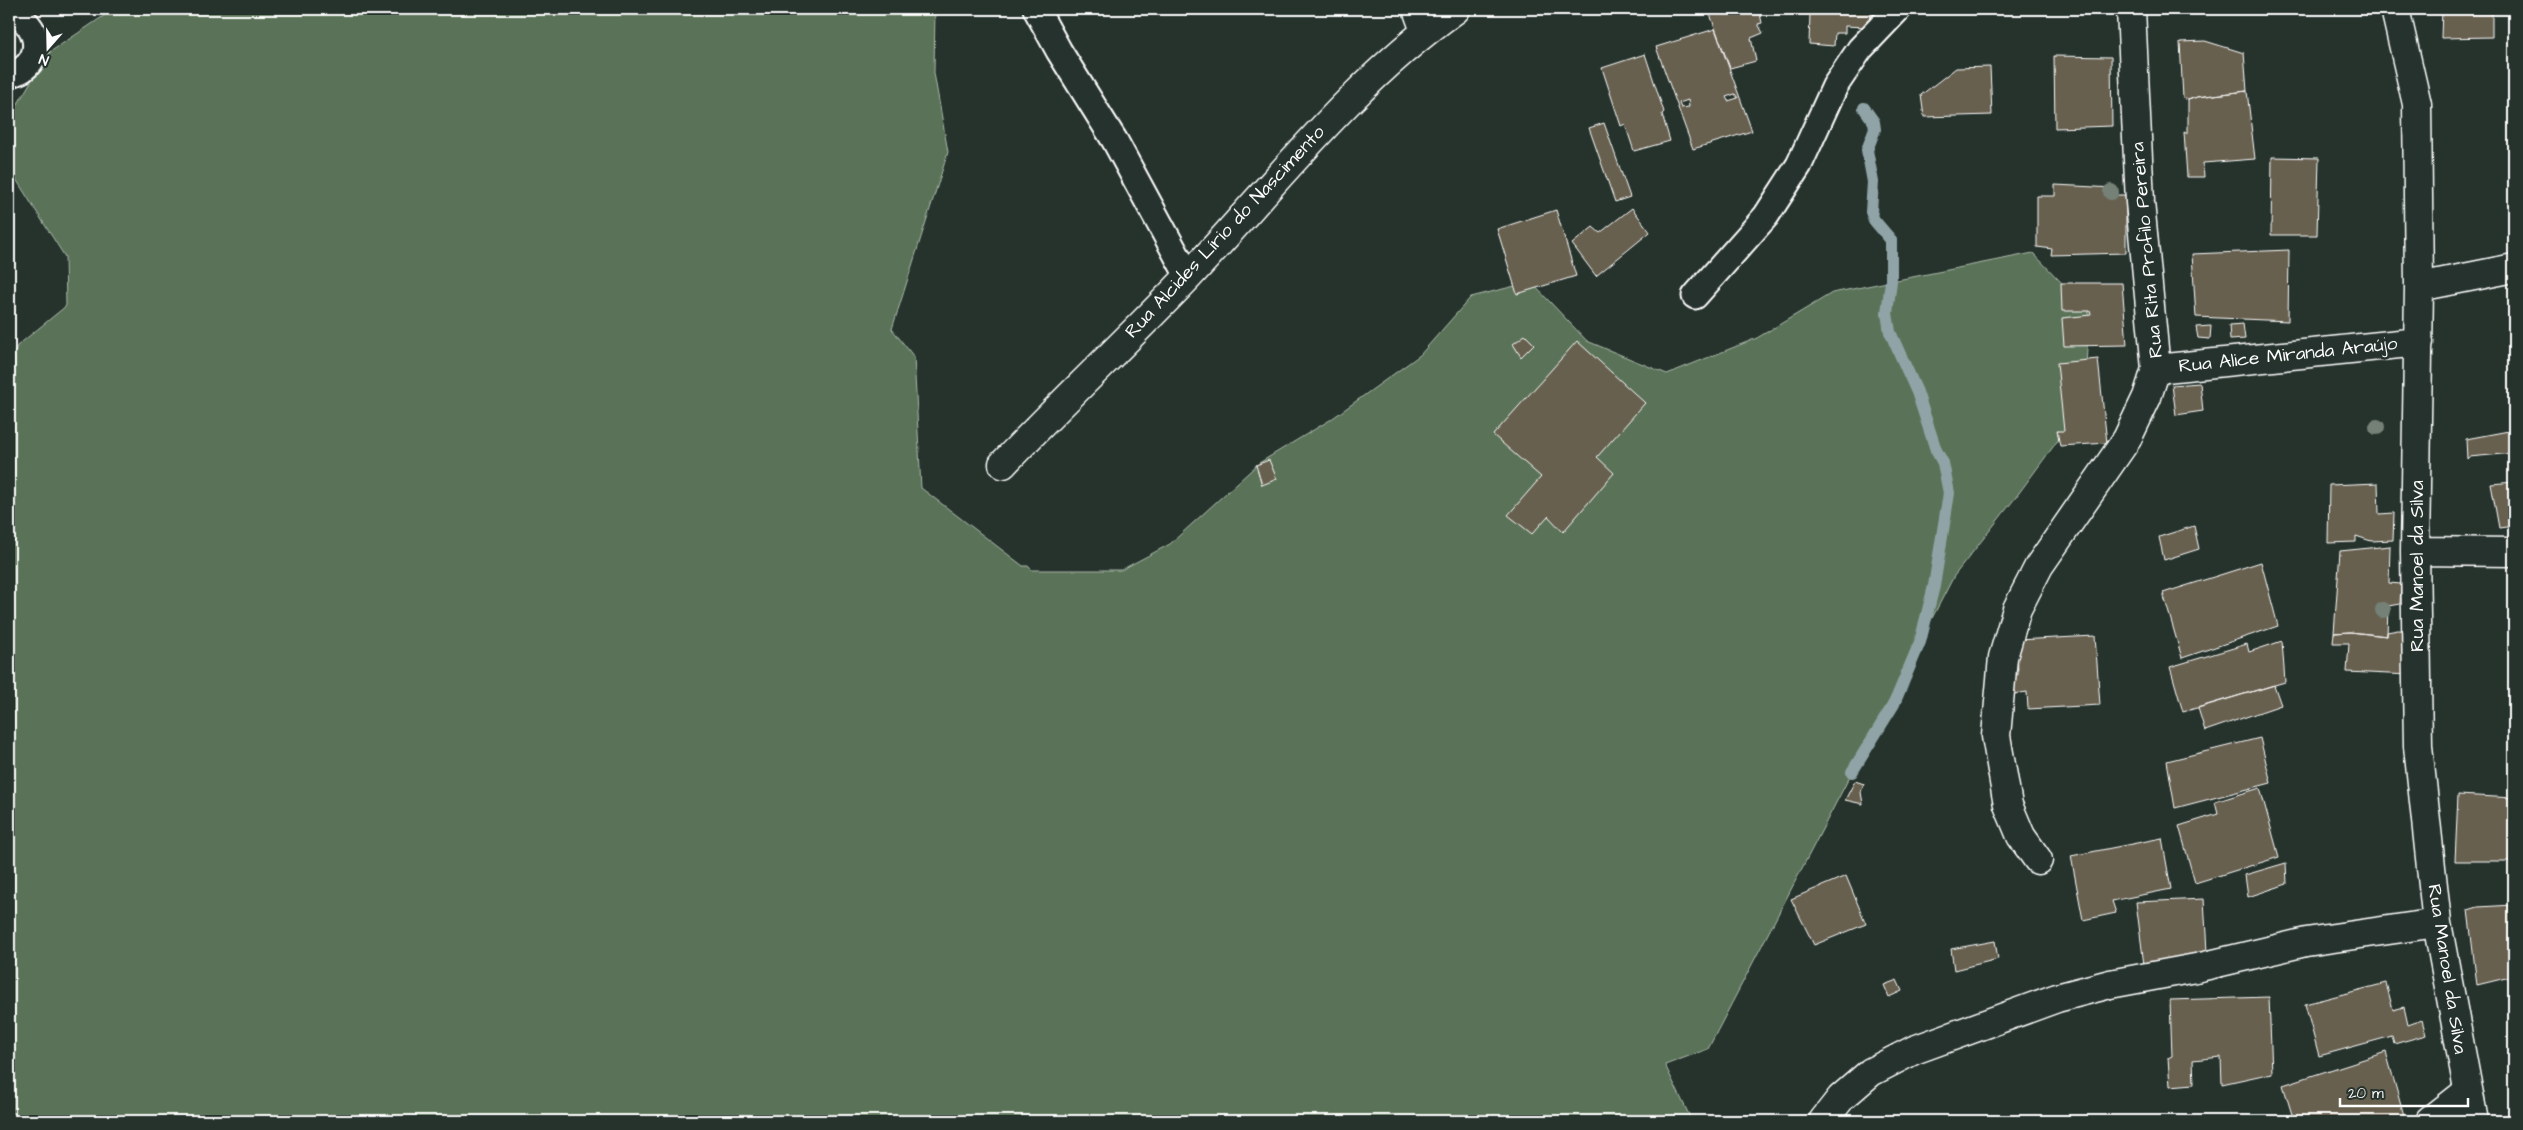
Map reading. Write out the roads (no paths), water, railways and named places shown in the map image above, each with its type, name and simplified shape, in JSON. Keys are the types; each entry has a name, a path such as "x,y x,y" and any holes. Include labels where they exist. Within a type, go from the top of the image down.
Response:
{"street":[{"name":"Rua Alcides Lírio do Nascimento","path":"1003,464 1188,276 1421,20 1456,9"},
{"name":"Rua Rita Profilo Pereira","path":"2038,860 2021,836 2006,795 1996,736 2003,657 2017,610 2039,566 2127,439 2147,397 2156,369 2140,211 2131,9"},
{"name":"Rua Manoel da Silva","path":"2395,9 2417,104 2419,288 2416,551 2418,746 2437,923 2474,1121"},
{"path":"2419,288 2514,268"},
{"name":"Rua Alice Miranda Araújo","path":"2156,369 2419,342"},
{"path":"2416,551 2514,552"},
{"path":"1823,1121 1841,1098 1871,1072 1914,1050 2057,998 2110,984 2196,968 2306,942 2437,923"},
{"path":"2430,1121 2468,1091"}],"lane":[{"path":"1036,9 1059,51 1115,141 1188,276"},
{"path":"1695,296 1766,216 1799,165 1835,86 1860,49 1898,9"},
{"path":"9,14 18,16 31,26 36,42 34,57 23,70 9,75"}],"waterway":[{"path":"1852,772 1894,704 1920,642 1934,586 1949,493 1943,463 1936,450 1917,392 1890,332 1887,313 1891,281 1891,240 1874,220 1871,212 1873,182 1867,150 1875,129 1874,122 1864,108"}]}
